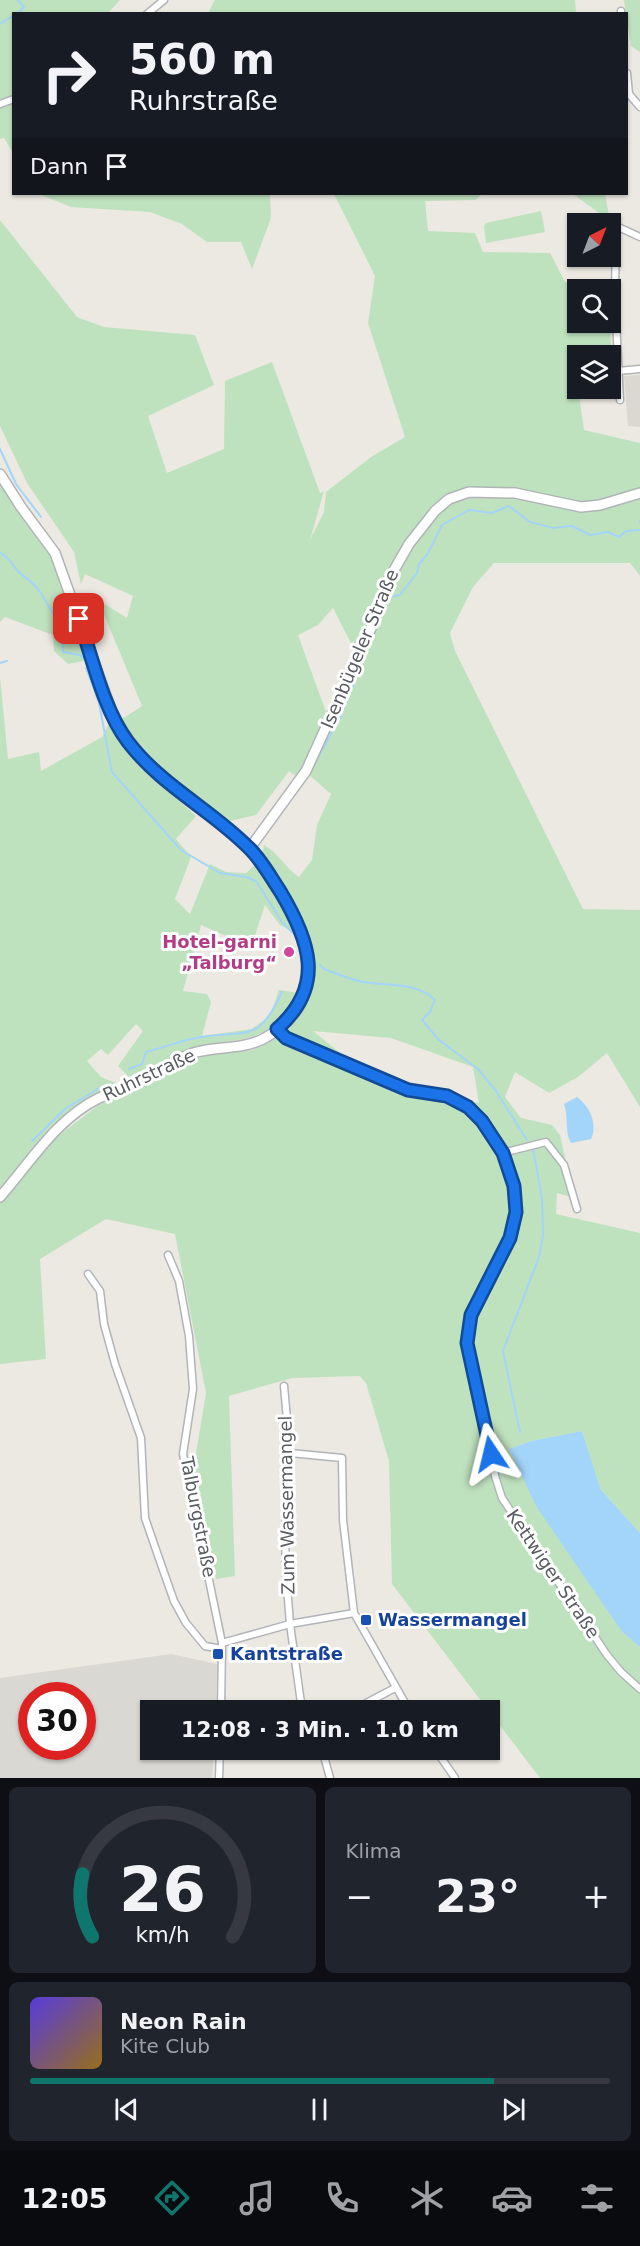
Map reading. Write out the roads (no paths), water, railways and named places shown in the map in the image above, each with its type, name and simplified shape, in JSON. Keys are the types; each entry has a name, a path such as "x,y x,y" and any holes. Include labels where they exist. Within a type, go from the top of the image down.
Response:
{"main road":[{"name":"Ruhrstraße","path":"0,474 55,554 113,715 127,740 146,762 178,792 250,848 260,860 301,930 309,966 305,991 300,1003 277,1029 248,1045 200,1051 183,1057 139,1083 98,1099 51,1135 0,1197"},
{"name":"Isenbügeler Straße","path":"250,848 306,771 372,626 388,579 409,544 435,511 449,499 469,492 515,493 581,507 600,505 640,493"}],"street":[{"path":"149,12 164,0"},
{"path":"628,81 630,96 640,107"},
{"path":"618,345 616,226 640,237"},
{"path":"621,371 640,369"},
{"name":"Kettwiger Straße","path":"277,1029 286,1038 408,1090 447,1096 468,1107 482,1121 503,1153 514,1186 516,1212 510,1238 471,1315 467,1343 472,1374 490,1440 495,1476 502,1498 519,1525 607,1654 621,1672 640,1689"},
{"path":"503,1153 546,1142 561,1158 577,1209"},
{"name":"Talburgstraße","path":"168,1255 180,1281 191,1357 193,1389 183,1454 222,1646 221,1700"},
{"path":"88,1274 100,1291 104,1324 115,1364 141,1438 145,1518 181,1615 198,1639 213,1649 290,1624 354,1613"},
{"name":"Zum Wassermangel","path":"284,1386 290,1453 285,1534 290,1624 301,1700"},
{"path":"290,1453 342,1458 343,1520 354,1613 403,1700"},
{"path":"372,1700 395,1688"},
{"path":"219,1778 220,1760"},
{"path":"325,1760 330,1778"},
{"path":"443,1760 455,1778"}],"water":[{"path":"577,1097 592,1116 594,1128 591,1139 571,1143 564,1104"},
{"path":"582,1431 601,1490 640,1533 640,1647 622,1632 536,1506 509,1449 531,1441"}],"waterway":[{"path":"18,0 24,7 19,12"},
{"path":"0,24 12,16"},
{"path":"0,449 16,484 41,517"},
{"path":"385,603 389,597 400,595 417,573 419,564 427,555 442,525 469,510 492,513 509,506 530,522 553,528 572,526 590,535 608,532 619,537 626,531 640,530"},
{"path":"0,553 35,586 62,625 63,652 80,655 83,658"},
{"path":"312,768 338,722 377,626"},
{"path":"0,663 7,661"},
{"path":"86,668 99,703 112,772 181,850 220,873 256,881 282,922 296,936"},
{"path":"320,965 324,969 359,981 410,987 428,994 435,1000 430,1012 422,1020 439,1040 478,1069 496,1091 527,1140"},
{"path":"129,1069 142,1064 146,1052 190,1039 238,1034 257,1028 265,1021 282,992"},
{"path":"32,1141 65,1109 101,1087"},
{"path":"520,1432 503,1351 539,1257 543,1236 542,1198 533,1149"}],"place":[{"name":"Hotel-garni „Talburg“","path":"289,952"},
{"name":"Wassermangel","path":"366,1620"},
{"name":"Kantstraße","path":"218,1654"}]}
